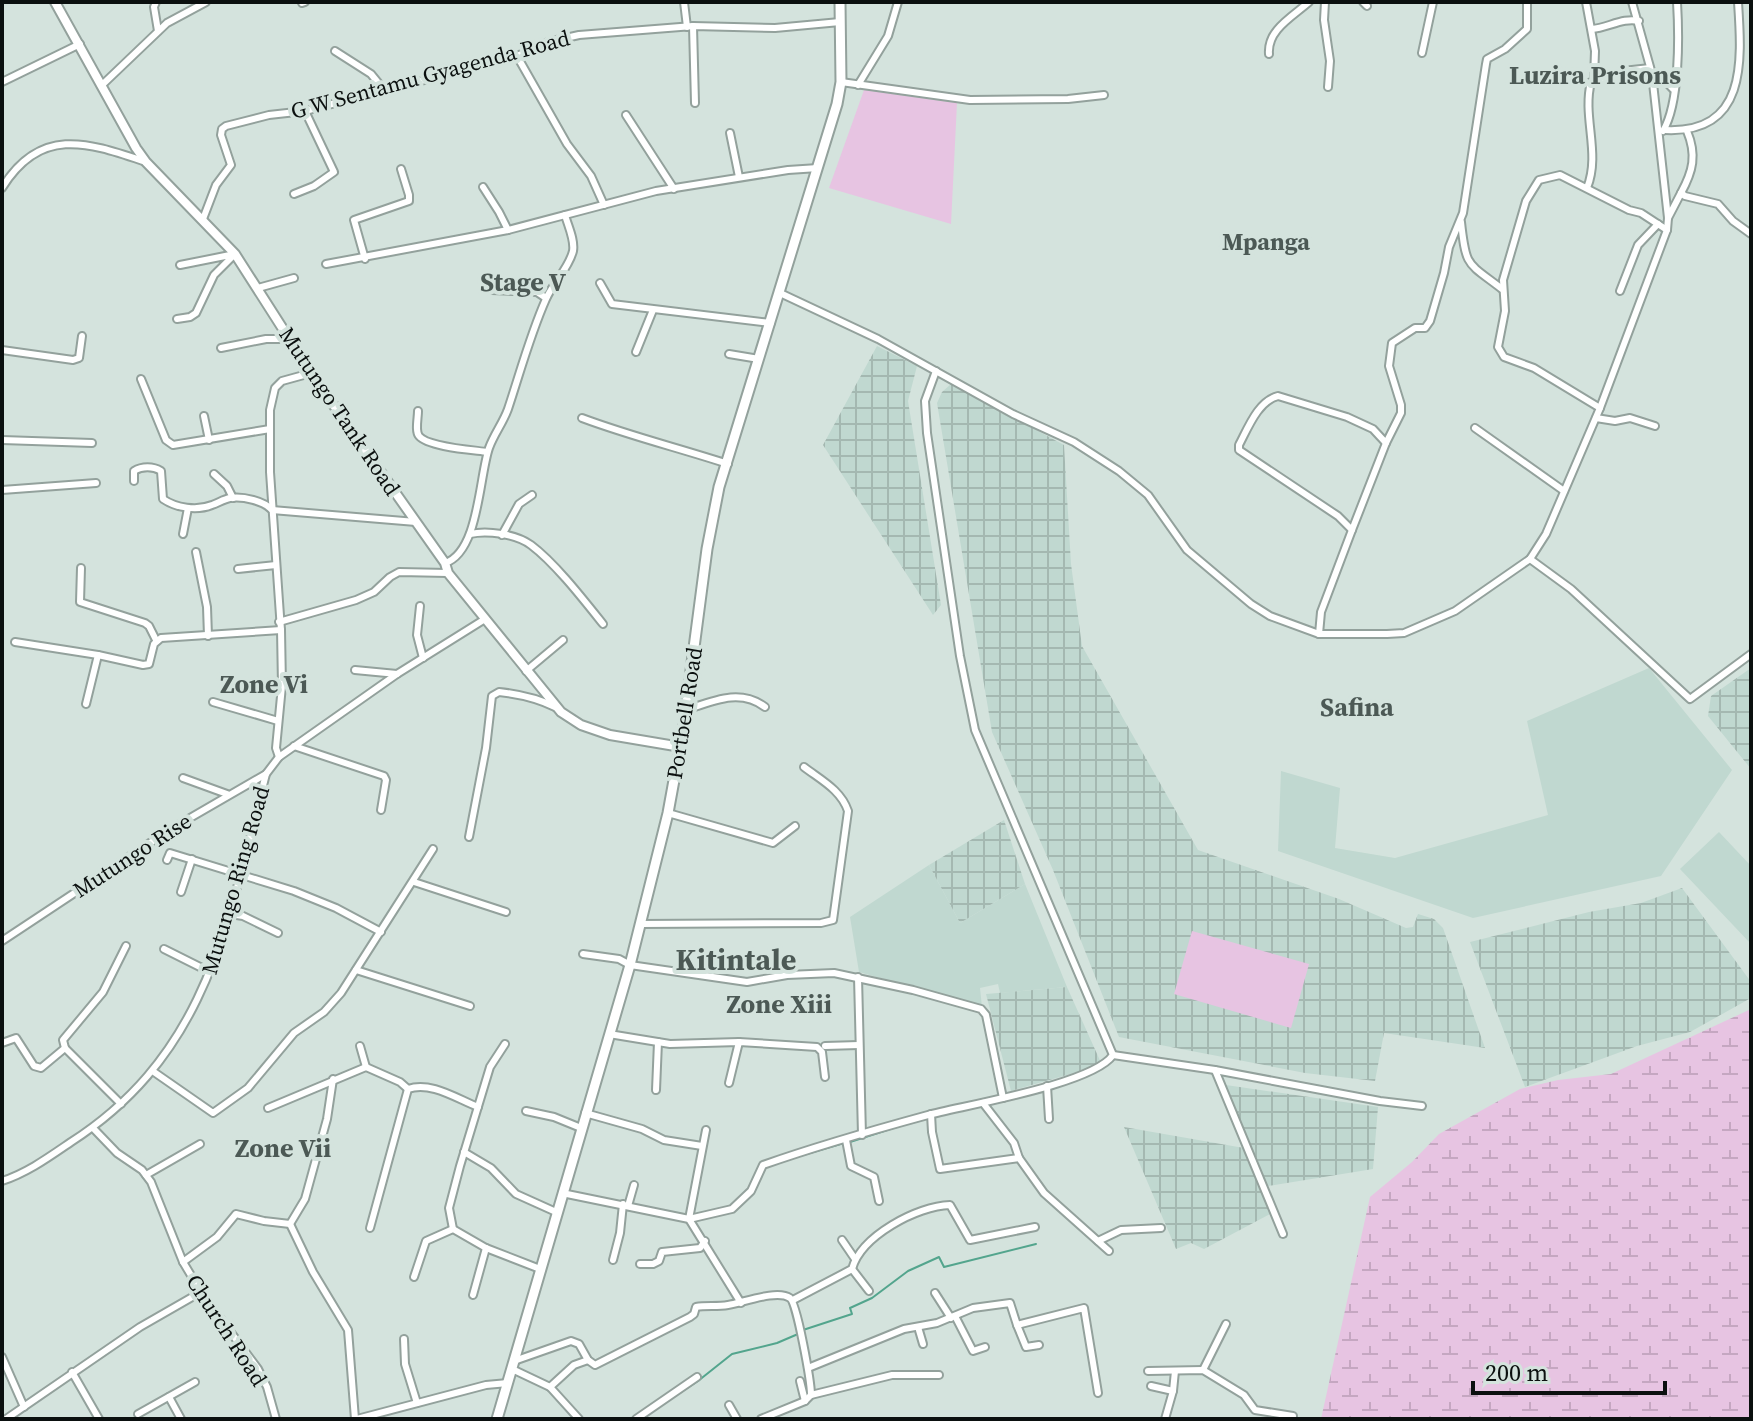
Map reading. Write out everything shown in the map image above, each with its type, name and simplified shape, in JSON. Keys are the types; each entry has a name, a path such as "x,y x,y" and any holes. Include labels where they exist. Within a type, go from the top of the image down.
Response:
{"main road":[{"name":"Portbell Road","path":"497,1419 630,965 668,813 681,747 712,520 834,117 841,82 840,2"}],"street":[{"name":"Mutungo Tank Road","path":"55,2 129,138 146,162 235,254 311,373 447,568 555,707 581,725 610,735 681,747"},
{"path":"101,86 158,31 180,14 206,2"},
{"path":"684,2 690,26 695,103"},
{"path":"858,85 888,36 898,2"},
{"path":"1269,54 1268,44 1272,35 1309,2"},
{"path":"1325,2 1324,20 1330,61 1328,87"},
{"path":"1422,53 1433,2"},
{"path":"1319,634 1321,612 1386,443 1402,410 1389,366 1392,343 1415,328 1425,328 1430,321 1449,247 1461,220 1487,59 1505,49 1527,29 1527,2"},
{"path":"1586,2 1596,64 1589,98 1593,169 1587,188"},
{"path":"780,293 878,339 1013,414 1074,442 1134,482 1155,504 1187,550 1239,595 1270,616 1319,634 1354,636 1404,633 1467,604 1530,559 1546,534 1596,418 1667,230 1663,132 1651,71 1632,2"},
{"path":"1663,132 1673,89 1678,45 1677,2"},
{"path":"1663,132 1687,131 1721,113 1733,97 1739,61 1738,2"},
{"path":"154,4 158,31"},
{"path":"1592,29 1632,19 1639,21"},
{"name":"G W Sentamu Gyagenda Road","path":"203,219 216,185 231,165 221,135 222,129 259,117 305,111 517,56 548,42 579,35 690,26 775,28 840,22"},
{"path":"2,82 80,44"},
{"path":"335,51 371,74 384,90"},
{"path":"517,56 567,144 591,176 604,205"},
{"path":"1596,64 1604,77"},
{"path":"1594,79 1623,71 1651,71 1658,73 1673,89"},
{"path":"841,82 970,100 1068,99 1104,95"},
{"path":"294,194 314,186 334,172 305,111"},
{"path":"626,115 674,189"},
{"path":"1668,218 1693,165 1693,145 1687,131"},
{"path":"730,133 739,177"},
{"path":"2,188 21,166 40,151 64,144 92,144 146,162"},
{"path":"326,264 508,230 674,189 739,177 818,168"},
{"path":"365,259 354,220 409,201 401,169"},
{"path":"1600,408 1534,368 1502,356 1498,345 1505,311 1502,289 1522,213 1535,183 1545,176 1560,175 1641,213 1667,230"},
{"path":"483,187 508,230"},
{"path":"1681,193 1718,204 1733,221 1751,234"},
{"path":"279,622 356,600 374,592 399,572 447,568 456,559 470,534 485,474 487,452 506,413 546,298 573,250 565,215"},
{"path":"1461,220 1465,256 1475,269 1502,289"},
{"path":"1620,291 1638,245 1646,233 1658,224"},
{"path":"180,265 235,254"},
{"path":"177,319 196,313 214,275 235,254"},
{"path":"258,288 294,278"},
{"path":"600,283 611,303 771,323"},
{"path":"492,290 537,292 546,298"},
{"path":"636,352 653,310"},
{"path":"2,350 73,360 81,354 82,336"},
{"path":"221,348 266,339 290,339"},
{"path":"729,354 759,359"},
{"path":"936,371 925,401 927,433 960,656 975,730 1113,1055"},
{"path":"279,757 276,748 282,686 281,630 272,510 272,395 282,381 311,373"},
{"path":"141,379 166,440 173,445 270,429"},
{"path":"1352,530 1338,516 1239,450 1239,445 1261,407 1278,396 1347,417 1373,429 1386,443"},
{"path":"418,411 417,433 421,438 432,443 487,452"},
{"path":"204,416 209,440"},
{"path":"582,418 639,440 662,442 728,464"},
{"path":"1596,418 1615,421 1630,418 1655,426"},
{"path":"1475,428 1564,491"},
{"path":"2,440 92,443"},
{"path":"134,481 134,471 139,467 161,471 163,499 188,508 206,507 233,498 267,503 272,510 416,522"},
{"path":"214,474 227,486 233,498"},
{"path":"2,490 96,483"},
{"path":"502,535 519,504 532,495"},
{"path":"183,534 188,508"},
{"path":"470,534 516,537 531,545 581,596 603,624"},
{"path":"196,552 197,571 207,607 208,636"},
{"path":"1530,559 1571,589 1690,699 1751,654"},
{"path":"238,569 276,565"},
{"path":"15,642 149,664 156,640 149,626 80,602 81,568"},
{"path":"420,606 417,635 423,658"},
{"path":"266,774 279,757 294,746 397,674 485,619"},
{"path":"156,640 281,630"},
{"path":"526,671 563,640"},
{"path":"86,704 98,655"},
{"path":"355,670 397,674"},
{"path":"469,837 486,748 492,696 499,692 513,694 555,707"},
{"path":"686,710 737,695 749,697 765,707"},
{"path":"213,702 278,721"},
{"path":"294,746 384,776 381,810"},
{"path":"640,924 821,923 833,920 848,811 836,791 804,767"},
{"name":"Mutungo Rise","path":"2,941 227,794 266,774"},
{"name":"Mutungo Ring Road","path":"2,1181 18,1176 93,1128 154,1072 194,1010 210,972 230,914 266,774"},
{"path":"183,778 227,794"},
{"path":"668,813 773,843 795,826"},
{"path":"154,1072 213,1113 248,1088 294,1033 324,1012 356,970 433,849"},
{"path":"167,860 170,853 294,891 336,908 381,932"},
{"path":"181,892 192,859"},
{"path":"414,882 506,912"},
{"path":"230,914 243,916 278,933"},
{"path":"121,1104 65,1048 63,1040 103,992 126,946"},
{"path":"164,949 210,972"},
{"path":"583,954 619,959 630,965 747,982 834,973 981,1009 986,1015 1003,1098"},
{"path":"356,970 470,1006"},
{"path":"858,977 862,1135"},
{"path":"609,1034 658,1042 739,1042 817,1047 822,1052 825,1077"},
{"path":"2,1043 16,1038 37,1069 65,1048"},
{"path":"656,1090 658,1042"},
{"path":"729,1083 739,1042"},
{"path":"505,1044 490,1067 449,1208 453,1229 486,1248 540,1269"},
{"path":"825,1046 859,1045"},
{"path":"360,1046 366,1067"},
{"path":"1113,1055 1422,1106"},
{"path":"562,1193 689,1219 732,1209 751,1191 763,1165 931,1114 1047,1086 1102,1067 1113,1055"},
{"path":"268,1108 366,1067 400,1082 408,1089"},
{"path":"1215,1070 1283,1234"},
{"path":"290,1224 305,1199 327,1119 333,1079"},
{"path":"408,1089 420,1086 429,1088 478,1107"},
{"path":"1047,1086 1049,1119"},
{"path":"370,1228 408,1089"},
{"path":"983,1103 1014,1143 1019,1158 1044,1193 1109,1251"},
{"path":"526,1111 554,1117 581,1128"},
{"path":"585,1113 642,1129 664,1140 702,1146"},
{"path":"931,1114 940,1169 1019,1158"},
{"name":"Church Road","path":"93,1128 117,1153 146,1175 183,1262 201,1292 258,1369 276,1419"},
{"path":"706,1130 689,1219 741,1303"},
{"path":"846,1140 851,1166 874,1177 879,1201"},
{"path":"146,1175 200,1144"},
{"path":"464,1152 491,1168 516,1194 556,1212"},
{"path":"613,1260 634,1185"},
{"path":"793,1300 852,1269 855,1259 881,1231 918,1213 950,1205 970,1240 1035,1227"},
{"path":"183,1262 217,1237 236,1214 290,1224"},
{"path":"290,1224 313,1272 348,1330 356,1419 486,1385 508,1383"},
{"path":"1098,1241 1121,1230 1161,1228"},
{"path":"414,1277 426,1241 453,1229"},
{"path":"842,1240 855,1259"},
{"path":"640,1264 659,1261 662,1252 700,1248 705,1241"},
{"path":"473,1295 486,1248"},
{"path":"852,1269 869,1291"},
{"path":"6,1419 140,1327 201,1292"},
{"path":"935,1293 973,1351 985,1347"},
{"path":"513,1365 571,1341 579,1344 588,1360 595,1365 668,1329 694,1314 696,1307 787,1296 793,1300 808,1368 808,1398"},
{"path":"808,1368 891,1333 953,1317 973,1308 1009,1303 1026,1347 1039,1345"},
{"path":"1017,1325 1085,1308 1098,1393"},
{"path":"1203,1370 1226,1324"},
{"path":"918,1327 923,1344"},
{"path":"404,1339 405,1364 417,1403"},
{"path":"2,1357 24,1407"},
{"path":"550,1387 574,1365 588,1360"},
{"path":"513,1365 550,1387 579,1419"},
{"path":"1148,1371 1203,1370 1244,1395 1258,1412 1293,1416"},
{"path":"1165,1419 1175,1371"},
{"path":"72,1372 99,1419"},
{"path":"761,1419 808,1398 892,1375 939,1375"},
{"path":"636,1419 697,1377"},
{"path":"800,1381 808,1398"},
{"path":"138,1414 195,1382"},
{"path":"1151,1386 1173,1391"},
{"path":"169,1397 181,1419"},
{"path":"729,1405 737,1419"}],"shaded area":[{"path":"877,346 917,366 908,401 941,605 933,615 823,445"},
{"path":"951,384 1064,445 1071,564 1082,646 1198,850 1339,899 1406,928 1413,927 1418,914 1434,919 1443,928 1485,1048 1384,1033 1375,1081 1305,1073 1119,1037 1053,870 992,732 937,403 942,392"},
{"path":"1649,668 1732,770 1661,876 1473,918 1278,851 1281,771 1340,788 1335,848 1395,858 1548,815 1527,721"},
{"path":"1751,668 1751,769 1708,716 1711,696"},
{"path":"1004,820 1025,884 960,923 929,865"},
{"path":"1719,832 1751,866 1751,944 1680,869"},
{"path":"929,865 960,923 1025,884 1067,987 1000,993 998,984 980,988 982,1007 859,972 850,917"},
{"path":"1682,888 1751,982 1751,998 1690,1032 1637,1046 1525,1087 1470,942 1589,912 1641,903"},
{"path":"1067,987 1102,1065 1011,1091 986,994"},
{"path":"1226,1085 1378,1107 1373,1169 1268,1186"},
{"path":"1124,1127 1244,1148 1272,1213 1204,1249 1191,1243 1176,1249"}],"green space":[{"path":"864,90 957,103 951,224 829,188"},
{"path":"1192,931 1309,964 1291,1028 1174,994"},
{"path":"1751,1009 1751,1419 1321,1419 1370,1197 1412,1162 1439,1134 1520,1089 1558,1080 1611,1074"}],"waterway":[{"path":"850,1142 909,1123"},
{"path":"793,1158 844,1143"},
{"path":"803,1330 852,1314 850,1308 872,1298 908,1271 939,1257 944,1267 1036,1244"},
{"path":"675,1396 732,1354 777,1343 798,1334"}],"district":[{"name":"Luzira Prisons","path":"1595,75"},
{"name":"Mpanga","path":"1266,241"},
{"name":"Stage V","path":"523,282"},
{"name":"Zone Vi","path":"264,684"},
{"name":"Safina","path":"1357,707"},
{"name":"Kitintale","path":"736,959"},
{"name":"Zone Xiii","path":"779,1004"},
{"name":"Zone Vii","path":"283,1148"}]}
